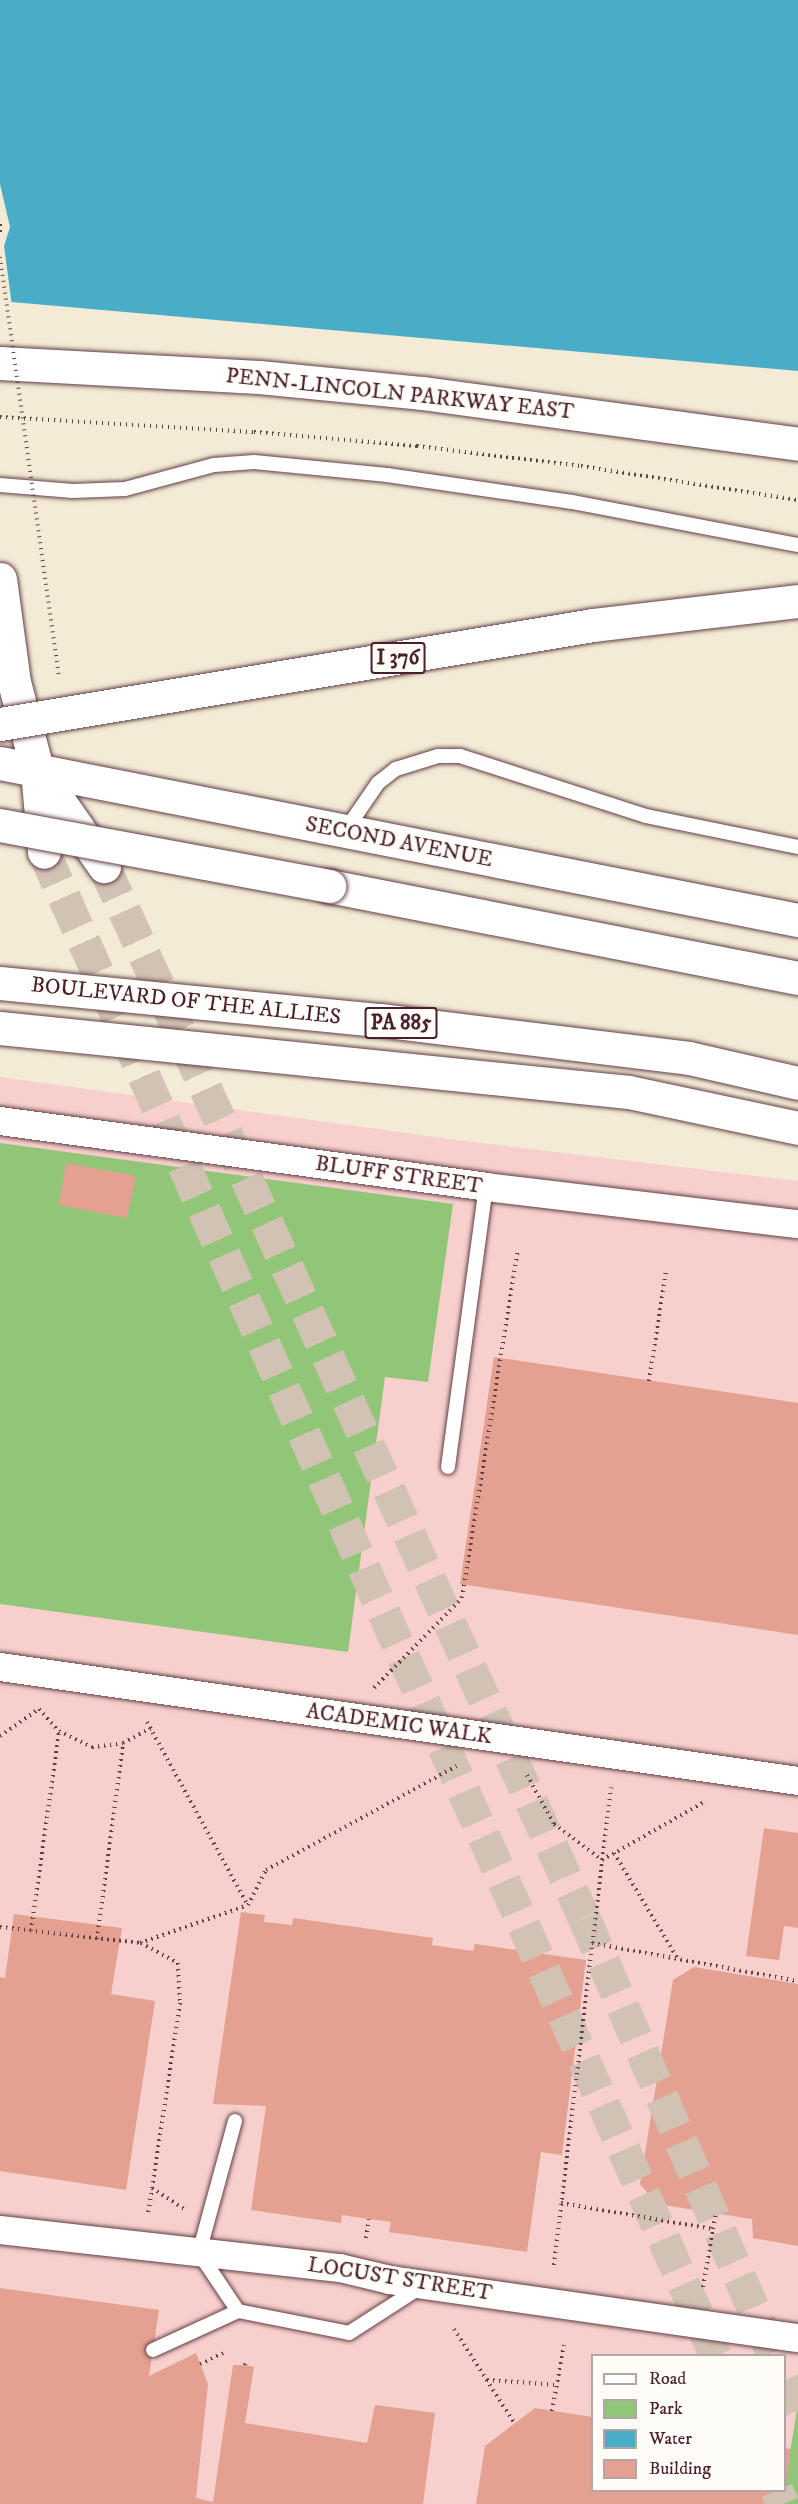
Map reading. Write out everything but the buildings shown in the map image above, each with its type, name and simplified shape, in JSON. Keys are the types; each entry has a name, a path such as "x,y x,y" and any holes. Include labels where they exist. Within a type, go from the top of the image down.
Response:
{"main road":[{"name":"PENN-LINCOLN PARKWAY EAST","path":"0,363 259,377 411,392 798,444"},
{"path":"0,579 14,682 37,769 44,852"},
{"name":"I 376","path":"0,724 605,624 798,601"},
{"name":"SECOND AVENUE","path":"0,763 798,920"},
{"path":"37,769 104,866"},
{"path":"0,825 329,886 798,978"},
{"name":"BOULEVARD OF THE ALLIES","path":"0,983 380,1020 689,1058 798,1083"},
{"name":"BOULEVARD OF THE ALLIES","path":"0,1028 629,1092 798,1128"}],"street":[{"name":"BLUFF STREET","path":"0,1121 486,1187 798,1224"},
{"name":"ACADEMIC WALK","path":"0,1667 798,1781"},
{"name":"LOCUST STREET","path":"0,2230 340,2268 424,2285 798,2338"}],"lane":[{"path":"0,485 73,491 125,489 214,465 254,462 387,475 572,502 798,546"},
{"path":"345,831 378,783 396,769 427,758 460,756 646,816 798,847"},
{"path":"448,1467 486,1187"},
{"path":"235,2121 199,2253 238,2311"},
{"path":"153,2349 238,2311 349,2333 424,2285"}],"path":[{"path":"0,224 0,236"},
{"path":"0,256 59,679"},
{"path":"740,490 798,500"},
{"path":"347,1716 462,1598 518,1249"},
{"path":"649,1381 666,1271"},
{"path":"120,1684 151,1728 248,1905"},
{"path":"39,1709 59,1731 92,1747 123,1743 151,1728"},
{"path":"31,1931 59,1731"},
{"path":"140,1943 248,1905 266,1870 507,1739 554,1824 602,1860"},
{"path":"97,1939 123,1743"},
{"path":"554,2265 615,1755"},
{"path":"602,1860 755,1774"},
{"path":"614,1853 678,1960"},
{"path":"0,1927 140,1943 178,1963 180,2003 148,2221"},
{"path":"592,1943 798,1982"},
{"path":"152,2188 184,2209"},
{"path":"561,2203 713,2229"},
{"path":"703,2287 716,2214"},
{"path":"366,2238 369,2219"},
{"path":"454,2329 515,2424"},
{"path":"552,2411 564,2345"},
{"path":"200,2364 224,2353"},
{"path":"487,2380 557,2385"}],"shaded area":[{"path":"0,1077 457,1140 798,1181 798,2504 0,2504"}],"green space":[{"path":"0,1143 453,1204 428,1382 385,1377 348,1652 0,1604"},
{"path":"798,2403 798,2504 782,2504 784,2492 786,2492 786,2478"}],"water":[{"path":"0,0 798,0 798,371 0,301"}],"pier":[{"path":"0,184 10,227 4,246 12,306 0,304"}],"tunnel":[{"path":"44,852 715,2354"},
{"path":"104,866 584,1917 773,2354"},
{"path":"786,2384 798,2411"},
{"path":"778,2492 783,2504"}]}
